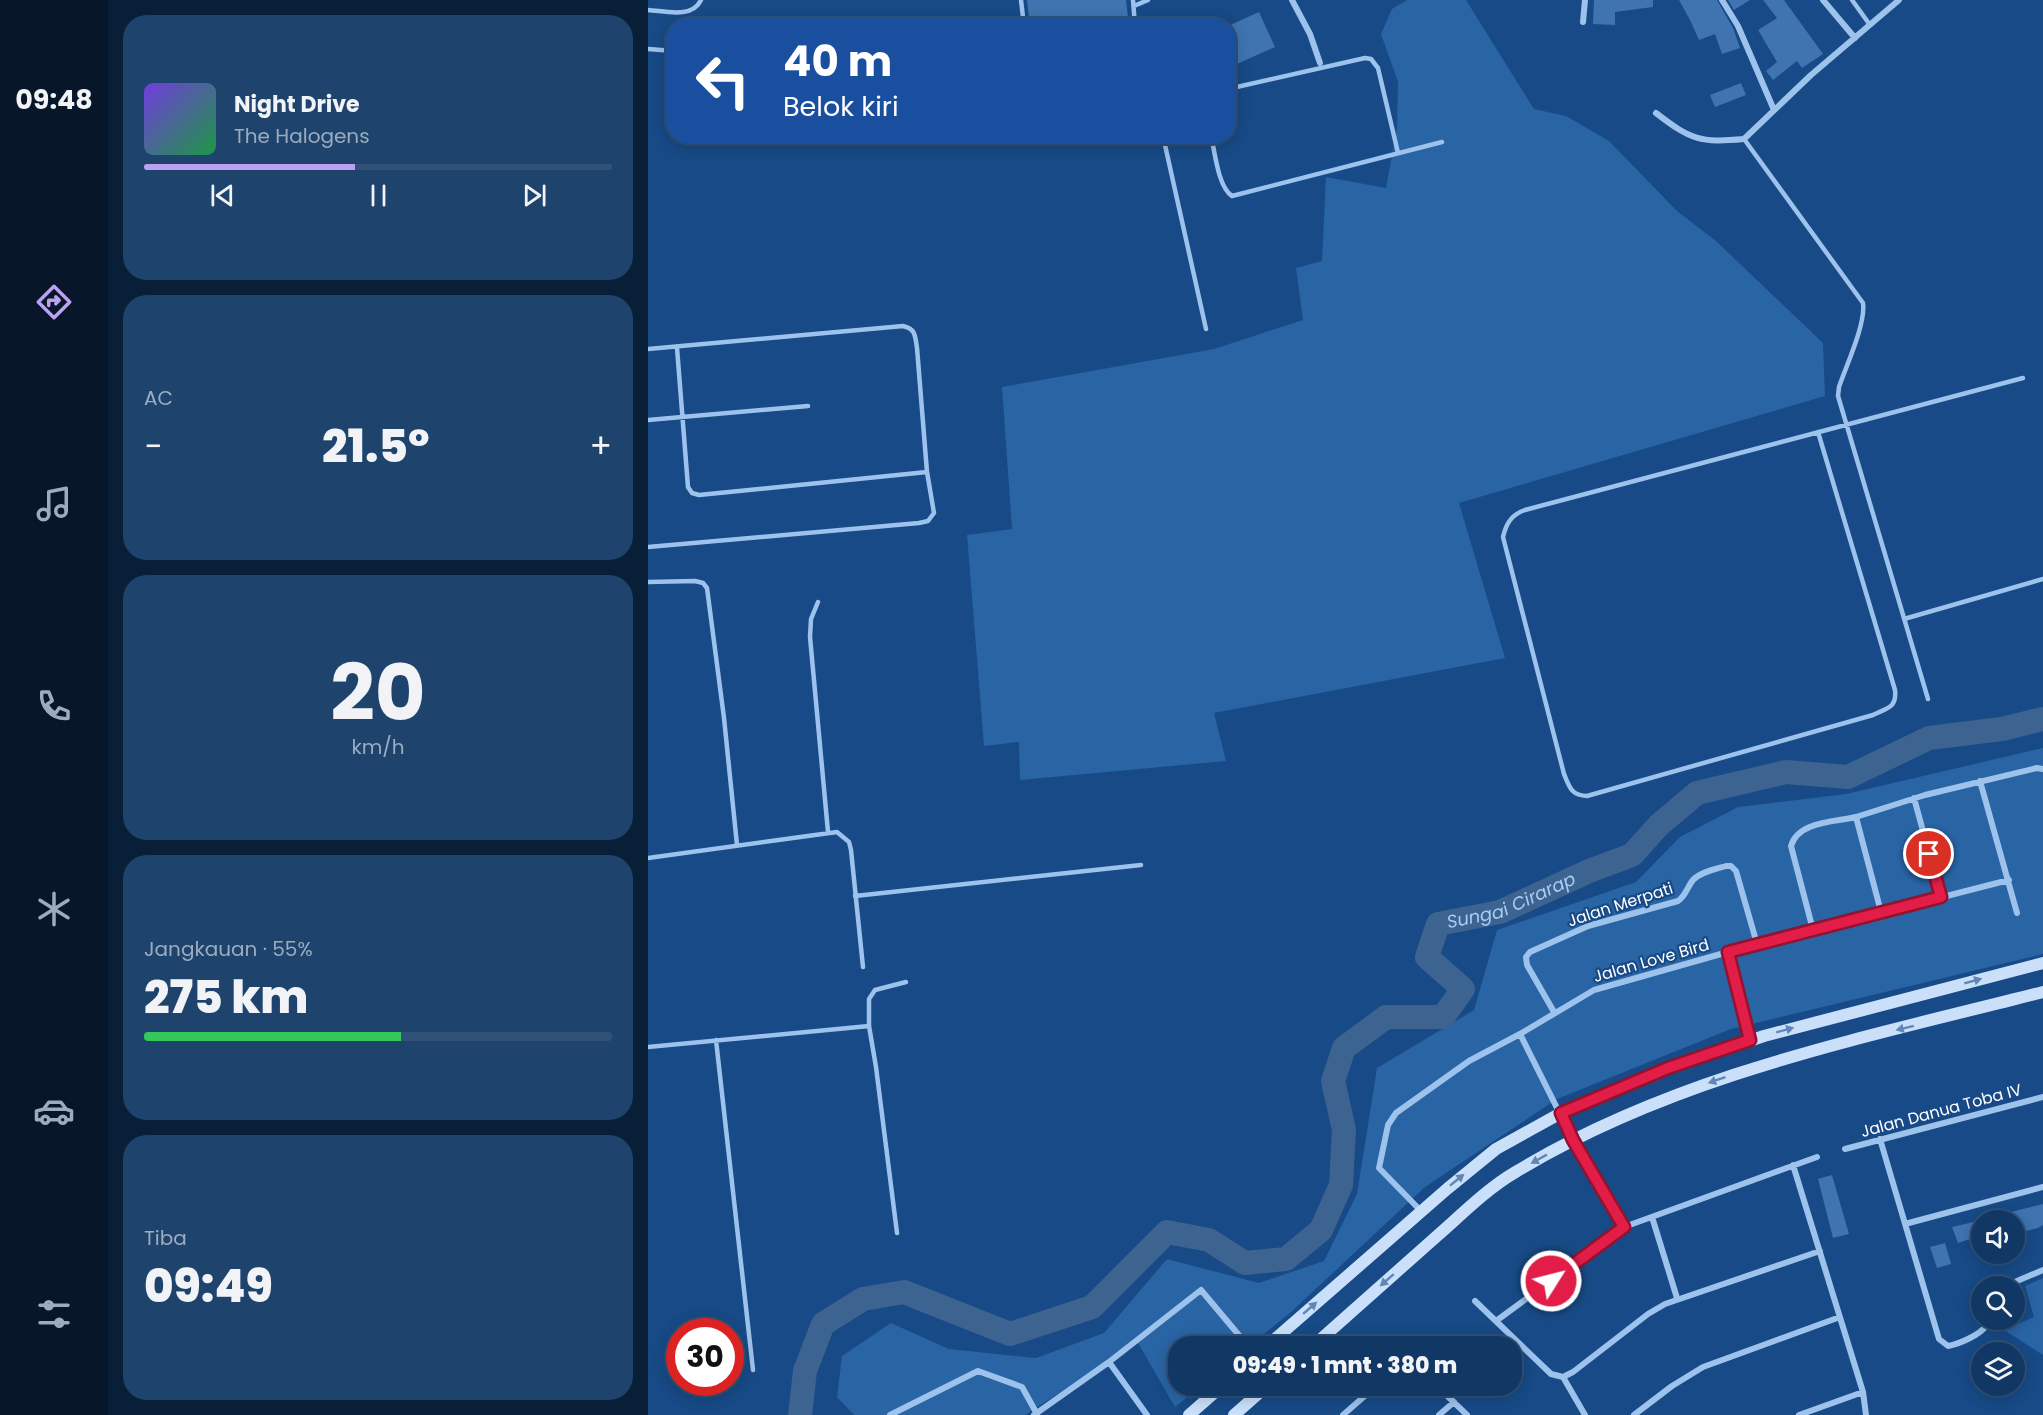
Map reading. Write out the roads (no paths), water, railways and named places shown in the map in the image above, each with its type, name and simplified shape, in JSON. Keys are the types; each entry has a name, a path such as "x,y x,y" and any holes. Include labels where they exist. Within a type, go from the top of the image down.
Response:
{"main road":[{"path":"1279,1336 1421,1211 1496,1149 1668,1068 1750,1040 2043,963"},
{"path":"1324,1336 1461,1215 1512,1174 1572,1137 1677,1094 1772,1062 2043,992"},
{"path":"1189,1415 1211,1396"},
{"path":"1234,1415 1256,1396"}],"street":[{"path":"1292,0 1310,34 1320,63"},
{"path":"1583,22 1585,0"},
{"path":"1722,0 1738,26 1774,110"},
{"path":"1823,0 1855,38"},
{"path":"1656,113 1679,130 1700,140 1744,139 1811,75 1899,0"},
{"path":"1812,930 1791,846 1802,830 1980,781 2037,768 2043,769"},
{"path":"1980,781 2017,913"},
{"path":"1914,798 1941,897"},
{"path":"1856,817 1881,912"},
{"name":"Jalan Merpati","path":"1554,1012 1527,965 1526,957 1530,952 1588,926 1678,901 1682,899 1692,881 1698,876 1726,866 1731,866 1736,871 1757,944"},
{"name":"Jalan Love Bird","path":"1421,1211 1380,1170 1379,1164 1388,1125 1392,1118 1402,1107 1469,1061 1520,1034 1554,1012 1600,988 1757,944 2009,880"},
{"path":"1728,952 1750,1040"},
{"path":"1520,1034 1572,1137 1624,1227"},
{"name":"Jalan Danua Toba IV","path":"1845,1149 2043,1097"},
{"path":"1880,1139 1941,1342 1948,1346 1954,1345 1983,1330"},
{"path":"1496,1321 1624,1227 1817,1157"},
{"path":"1793,1165 1863,1392 1866,1415"},
{"path":"1905,1224 2043,1187"},
{"path":"1652,1217 1677,1298"},
{"path":"1475,1301 1551,1374 1563,1377 1573,1372 1648,1314 1677,1298 1820,1251"},
{"path":"2025,1277 2043,1270"},
{"path":"890,1415 978,1371 1022,1387 1035,1414 1109,1362 1201,1290 1240,1336"},
{"path":"1634,1415 1672,1386 1703,1367 1840,1317"},
{"path":"1109,1362 1147,1415"},
{"path":"1563,1377 1585,1415"},
{"path":"1799,1415 1863,1392"},
{"path":"1343,1415 1365,1396"},
{"path":"1448,1396 1467,1415"},
{"path":"1439,1415 1454,1402"}],"lane":[{"path":"648,10 685,13 698,6 701,0"},
{"path":"1021,0 1023,18"},
{"path":"1135,18 1134,3 1148,0"},
{"path":"1852,0 1870,25"},
{"path":"648,49 666,50"},
{"path":"1236,86 1365,58 1371,59 1378,68 1398,153"},
{"path":"1744,139 1863,303 1862,322 1838,396 1928,699"},
{"path":"1213,144 1222,184 1232,196 1442,142"},
{"path":"1165,144 1206,328"},
{"path":"648,349 903,326 911,328 917,348 927,472 935,508 933,517 919,523 648,547"},
{"path":"677,348 688,487 692,493 699,495 927,472"},
{"path":"1818,432 1894,690 1896,699 1892,706 1873,715 1587,796 1578,796 1572,792 1564,774 1503,537 1509,521 1517,513 1525,510 1818,432 2023,378"},
{"path":"648,420 808,406"},
{"path":"1904,619 2043,579"},
{"path":"648,582 695,581 703,583 707,588 737,845"},
{"path":"818,602 811,619 810,637 828,832"},
{"path":"648,858 837,832 849,842 851,850 863,967"},
{"path":"855,896 1141,865"},
{"path":"897,1233 869,1026 869,999 872,992 881,987 906,982"},
{"path":"648,1047 869,1026"},
{"path":"716,1040 753,1370"}],"waterway":[{"name":"Sungai Cirarap","path":"800,1415 805,1371 823,1324 863,1299 904,1292 1010,1334 1092,1307 1167,1232 1209,1240 1245,1263 1286,1259 1321,1230 1341,1185 1344,1130 1333,1081 1344,1048 1386,1017 1443,1017 1463,989 1427,957 1438,924 1500,912 1589,871 1632,855 1659,825 1697,793 1786,772 1848,777 1929,738 2002,729 2043,719"}]}
